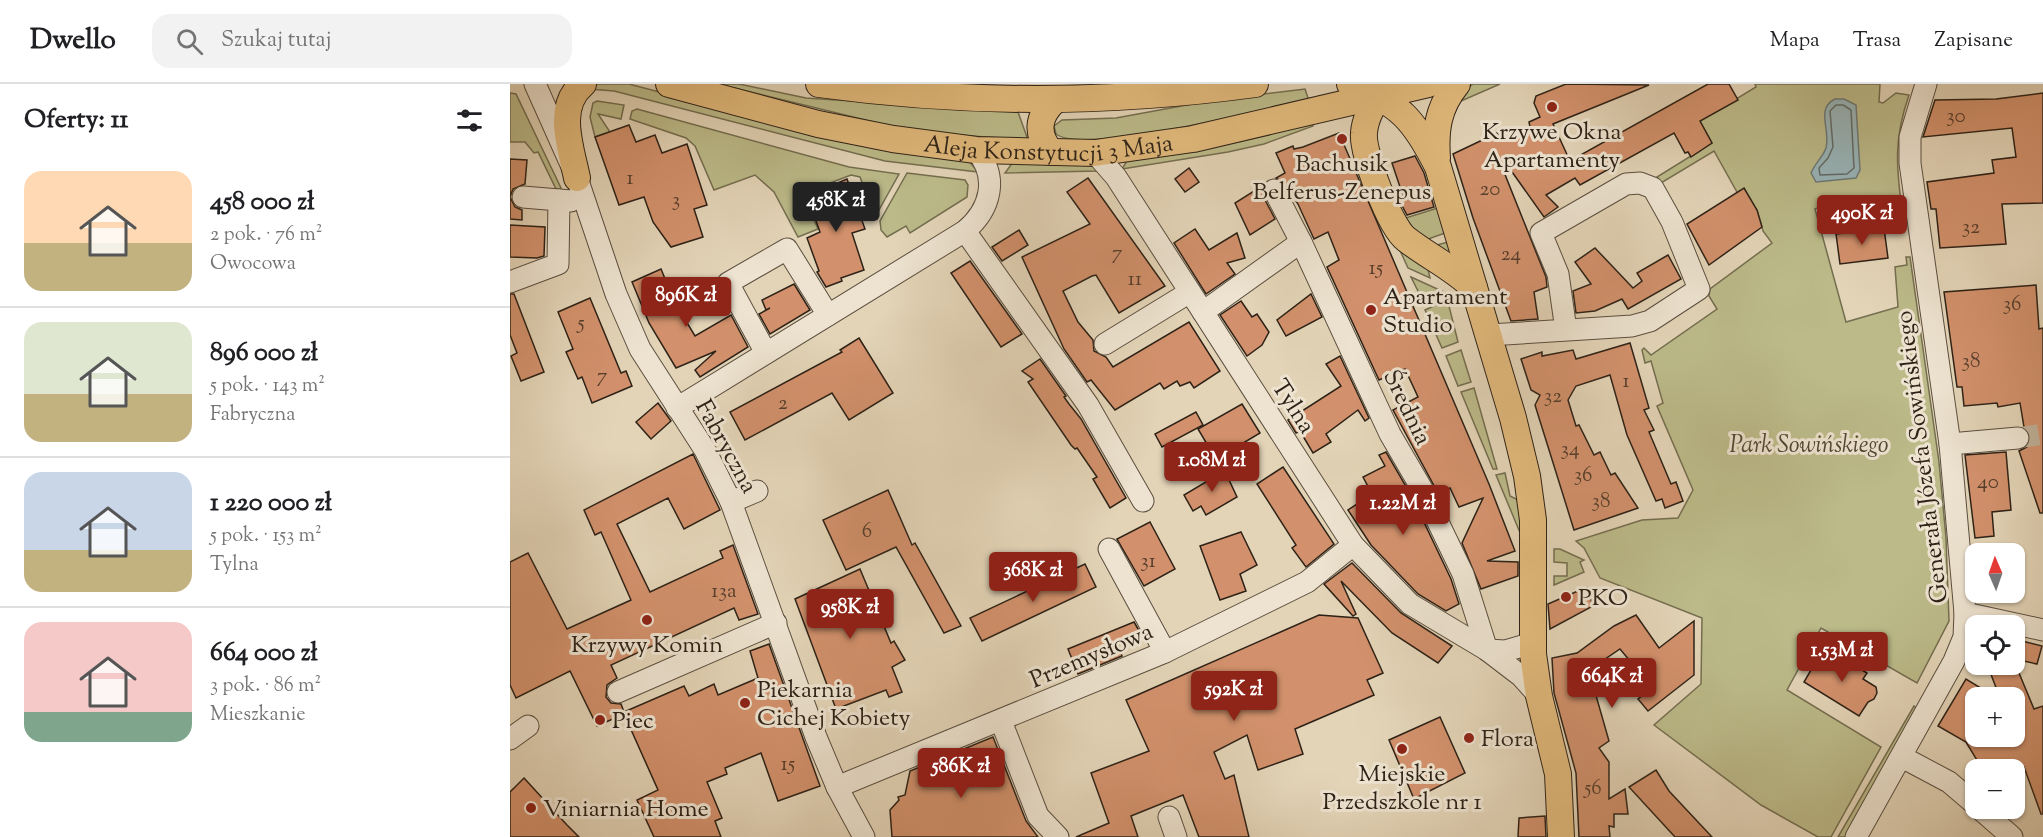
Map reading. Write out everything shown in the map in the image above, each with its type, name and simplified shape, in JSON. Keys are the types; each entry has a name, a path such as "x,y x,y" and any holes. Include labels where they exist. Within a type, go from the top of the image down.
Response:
{"main road":[{"path":"581,190 566,122 567,106 575,90 583,84"},
{"name":"Aleja Konstytucji 3 Maja","path":"669,84 819,124 893,139 976,150 1095,153 1193,139 1320,109 1382,90 1428,84"},
{"name":"Aleja Konstytucji 3 Maja","path":"819,84 929,96 1054,101 1255,84"},
{"path":"1350,84 1382,90 1420,131 1438,167 1489,335 1527,476 1533,528 1533,643 1539,696 1558,774 1561,837"},
{"path":"1438,167 1436,127 1441,110 1457,84"},
{"path":"1363,133 1382,90"},
{"path":"1051,152 1042,142 1040,131 1044,110 1054,101"},
{"path":"1320,109 1347,118 1363,133 1371,165 1396,229 1406,239 1455,270 1474,288"}],"street":[{"name":"Fabryczna","path":"535,84 581,190 616,294 640,349 705,450 731,502 837,787 864,837"},
{"path":"1006,84 1029,96 1054,101"},
{"name":"Generała Józefa Sowińskiego","path":"1856,837 1918,728 1954,661 1964,637 1965,613 1950,444 1910,163 1910,137 1926,84"},
{"path":"677,408 965,231 978,220 987,205 991,189 986,161 976,150"},
{"name":"Tylna","path":"1095,153 1116,177 1353,545 1410,604 1487,650"},
{"path":"1489,335 1632,326 1650,321 1699,289 1672,222 1653,188 1640,183 1626,184 1542,233 1558,274 1566,330"},
{"path":"524,197 559,200 581,190"},
{"name":"Średnia","path":"1274,190 1301,242 1390,434 1422,489 1463,574 1487,650"},
{"path":"510,282 558,264 559,200"},
{"path":"965,231 1088,405 1143,501"},
{"path":"1203,312 1301,242"},
{"path":"766,352 728,284 787,249 828,315"},
{"path":"1105,344 1190,292"},
{"path":"1950,444 2018,438"},
{"path":"731,502 757,491"},
{"name":"Przemysłowa","path":"837,787 1165,652 1307,582 1353,545"},
{"path":"1109,549 1165,652"},
{"path":"1965,613 2043,630"},
{"path":"618,692 776,623"},
{"path":"1487,650 1505,651 1533,643"},
{"path":"1487,650 1521,676 1539,696"},
{"path":"1001,721 1038,816 1058,837"},
{"path":"1902,757 1948,782 1965,797"},
{"path":"1168,817 1176,837"},
{"path":"1992,819 2012,837"}],"green space":[{"path":"597,84 629,84 796,128 969,161 978,172 885,161 614,91 588,89"},
{"path":"718,84 739,84 806,98 1018,112 1028,140 915,132"},
{"path":"1473,84 1500,84 1452,105 1460,94"},
{"name":"Park Sowińskiego","path":"1755,84 1880,84 1879,102 1883,103 1896,93 1909,95 1901,125 1898,152 1898,179 1902,210 1848,203 1826,205 1815,209 1846,322 1898,307 1895,267 1907,265 1906,257 1910,257 1939,462 1946,538 1949,621 1917,683 1821,628 1787,690 1881,747 1831,837 1818,837 1761,805 1654,725 1701,684 1702,618 1600,578 1584,548 1576,541 1642,520 1678,518 1693,490 1657,406 1663,403 1651,361 1645,363 1642,350 1644,348 1651,355 1717,309 1709,296 1710,289 1772,243 1763,231 1757,210 1737,192 1714,151 1661,183 1657,177 1712,143 1700,121 1756,87"},
{"path":"1305,89 1309,101 1137,135 1073,139 1056,134 1054,126 1062,120 1116,118 1214,100"},
{"path":"510,93 516,94 561,188 557,191 538,152 534,153 525,142 510,142"},
{"path":"597,101 624,105 621,119 598,114 610,132 595,137 590,117 593,103"},
{"path":"637,109 849,167 899,174 875,217 860,177 851,175 806,192 804,197 818,229 798,237 774,192 755,175 714,190 695,146 686,138 630,119 632,111"},
{"path":"1313,122 1313,126 1264,144 1122,169 1128,159"},
{"path":"1013,162 1093,164 1098,171 1005,173"},
{"path":"907,173 965,180 968,185 967,197 910,233 906,226 887,237 881,230 880,221"},
{"path":"1441,207 1463,265 1430,247 1448,242 1445,233 1420,242 1399,220"},
{"path":"1857,213 1883,219 1883,225 1836,231 1840,214"},
{"path":"1398,246 1426,261 1430,278 1408,268"},
{"path":"1411,277 1444,292 1423,301"},
{"path":"1445,301 1448,302 1458,342 1442,348 1425,310"},
{"path":"1461,350 1471,382 1458,386 1446,356"},
{"path":"1474,388 1497,469 1493,469 1461,392"},
{"path":"1505,473 1510,496 1522,502 1521,535 1496,475"},
{"path":"1554,549 1560,549 1584,560 1580,562 1584,572 1554,585 1554,576 1567,576 1567,563 1554,562"},
{"path":"1914,706 1919,710 1847,837 1838,837"}],"water":[{"path":"1835,99 1844,99 1856,105 1860,170 1856,178 1816,182 1811,173 1826,148 1826,108"}],"building":[{"path":"1566,84 1649,85 1553,124 1570,161 1708,84 1729,84 1738,100 1700,121 1712,143 1691,157 1688,152 1685,153 1674,133 1580,185 1575,178 1546,195 1558,207 1544,217 1510,169 1504,172 1546,277 1547,287 1534,292 1538,319 1511,321 1473,218 1453,154 1497,133 1501,141 1530,127 1529,122 1540,117 1534,103 1536,96"},
{"path":"2043,93 2043,203 2002,204 2006,244 1940,248 1936,209 1931,209 1927,182 1994,173 1992,160 2016,157 2012,128 1923,137 1935,100 1996,99"},
{"path":"629,125 636,142 655,135 662,153 687,144 707,205 694,209 703,237 671,247 653,222 644,197 619,205 595,137"},
{"path":"1339,133 1489,484 1515,551 1487,561 1518,562 1518,576 1481,589 1462,543 1483,498 1459,507 1450,488 1438,493 1393,410 1418,397 1405,369 1379,380 1327,267 1339,260 1328,232 1314,239 1298,204 1285,184 1276,178 1285,173 1276,153 1293,146 1294,149 1303,147"},
{"path":"1415,156 1424,173 1434,207 1407,215 1398,198 1403,196 1392,163"},
{"path":"510,159 527,160 525,184 513,189 510,197"},
{"path":"1189,168 1199,182 1185,192 1175,179"},
{"path":"1088,178 1165,286 1119,313 1096,275 1092,276 1063,291 1078,322 1093,340 1094,351 1106,357 1113,367 1189,322 1220,371 1194,388 1190,382 1180,386 1177,381 1164,389 1160,383 1115,410 1091,380 1087,382 1064,349 1022,257 1090,224 1067,192"},
{"path":"847,179 865,229 852,233 864,270 841,278 842,281 826,287 817,272 819,271 807,238 820,232 807,196"},
{"path":"1262,186 1263,196 1275,219 1250,235 1235,203"},
{"path":"1744,188 1757,210 1762,227 1709,265 1687,224"},
{"path":"510,197 515,207 522,210 522,220 510,219"},
{"path":"510,225 545,227 544,256 510,257"},
{"path":"1884,228 1888,258 1840,264 1836,234"},
{"path":"1195,229 1209,250 1237,233 1245,258 1227,263 1235,274 1206,294 1174,243"},
{"path":"1019,230 1028,245 1002,261 992,247"},
{"path":"1595,248 1633,288 1642,281 1637,273 1668,255 1681,279 1628,309 1622,299 1595,311 1576,313 1573,291 1591,284 1575,262"},
{"path":"970,261 1022,334 1001,347 951,273"},
{"path":"661,269 675,303 695,336 731,315 748,347 700,377 695,370 716,351 676,368 649,323 632,282"},
{"path":"794,284 810,310 770,334 759,314 770,308 766,310 762,300"},
{"path":"2036,285 2039,329 2043,328 2043,513 2040,513 2019,451 2027,447 2031,437 2024,427 2020,403 1998,407 1997,403 1964,406 1962,387 1957,387 1944,292"},
{"path":"510,294 514,294 544,372 521,381 511,356 517,353 510,335"},
{"path":"1311,294 1322,317 1286,336 1277,320"},
{"path":"590,298 621,373 626,371 632,386 592,403 582,377 578,379 566,352 573,349 558,312"},
{"path":"1241,301 1252,317 1257,314 1269,332 1262,345 1247,356 1220,315"},
{"path":"859,338 893,393 849,420 832,393 745,440 730,412 842,352 840,350"},
{"path":"1630,343 1649,408 1644,410 1654,430 1649,432 1671,484 1676,482 1683,501 1665,508 1662,499 1656,501 1627,435 1610,375 1576,386 1568,400 1576,426 1579,425 1594,455 1600,452 1611,475 1615,473 1638,508 1574,530 1535,405 1540,395 1531,390 1521,359 1542,352 1542,356 1573,350 1576,359"},
{"path":"1340,356 1369,418 1365,421 1358,410 1326,434 1331,442 1313,453 1300,431 1296,433 1288,420 1341,386 1326,364"},
{"path":"1040,359 1081,419 1126,498 1110,508 1093,479 1097,477 1077,448 1071,445 1028,382 1033,379 1022,371"},
{"path":"658,403 671,421 651,439 636,422"},
{"path":"1242,404 1260,433 1235,448 1233,445 1214,456 1198,429"},
{"path":"1196,412 1203,425 1162,447 1155,434"},
{"path":"1386,452 1411,495 1451,579 1459,604 1446,611 1418,594 1371,545 1348,510 1372,494 1363,477 1385,466 1379,455"},
{"path":"2006,452 2011,510 1992,512 1994,536 1975,538 1965,455"},
{"path":"693,454 720,510 684,529 668,498 617,524 650,592 723,558 720,551 733,545 758,614 739,620 734,608 611,665 617,678 607,685 606,697 611,703 621,704 624,712 684,686 689,696 714,684 718,695 758,678 750,651 769,644 820,786 778,801 761,753 725,768 727,774 707,782 722,818 715,821 721,837 654,837 637,800 658,790 624,714 597,726 570,671 516,698 510,685 510,562 528,553 567,629 631,600 601,532 595,535 584,510"},
{"path":"1223,467 1237,497 1206,515 1201,506 1193,511 1184,495 1206,482 1204,478"},
{"path":"1283,467 1334,544 1306,567 1292,548 1296,545 1257,484"},
{"path":"888,490 912,545 915,543 961,626 944,633 896,547 846,570 823,520"},
{"path":"1150,522 1175,569 1144,586 1117,539"},
{"path":"1241,532 1257,565 1240,574 1246,591 1220,600 1200,546"},
{"path":"1352,563 1401,613 1452,646 1438,663 1392,633 1341,581 1356,614 1353,616 1324,584"},
{"path":"1085,564 1096,587 982,641 970,618"},
{"path":"860,569 891,643 894,641 905,660 892,667 902,692 889,697 886,690 836,709 795,599"},
{"path":"1587,587 1593,606 1550,629 1548,604"},
{"path":"1319,615 1358,618 1383,673 1367,680 1374,695 1295,729 1303,754 1258,770 1247,735 1214,752 1225,779 1234,775 1249,837 1199,837 1183,795 1131,816 1138,837 1076,837 1109,823 1091,773 1149,751 1126,700"},
{"path":"1636,615 1659,648 1694,621 1694,675 1648,711 1638,699 1642,696 1640,694 1651,686 1620,649 1592,668 1603,686 1595,692 1609,741 1599,748 1609,762 1609,799 1625,789 1628,814 1614,814 1614,827 1609,826 1610,837 1579,837 1576,773 1554,693 1552,658 1577,653 1614,626"},
{"path":"1134,622 1141,634 1118,644 1122,656 1078,674 1068,649"},
{"path":"2025,642 2042,646 2037,664 2025,661"},
{"path":"1822,651 1838,661 1840,657 1867,673 1863,679 1876,687 1877,693 1874,699 1868,702 1859,716 1804,682"},
{"path":"1991,675 2020,675 2025,687 1996,687"},
{"path":"1966,679 1979,687 1965,687 1965,741 1938,726"},
{"path":"2025,687 2034,709 2043,706 2043,814 2041,814 2025,770 2025,759 1976,759 1969,747 2025,747"},
{"path":"1440,717 1465,773 1414,799 1389,740"},
{"path":"993,737 1026,821 1038,837 892,837 890,810 899,800 898,797 905,795 910,771"},
{"path":"1656,770 1669,791 1712,837 1675,837 1629,787"},
{"name":"Viniarnia Home","path":"524,778 579,837 510,837 510,792"},
{"path":"1545,816 1546,837 1518,837 1519,818"}],"tunnel":[{"path":"2018,438 2043,434"}],"place":[{"name":"Krzywe Okna Apartamenty","path":"1552,107"},
{"name":"Bachusik Belferus-Zenepus","path":"1342,139"},
{"name":"Apartament Studio","path":"1371,310"},
{"name":"PKO","path":"1566,597"},
{"name":"Krzywy Komin","path":"647,620"},
{"name":"Piekarnia Cichej Kobiety","path":"745,703"},
{"name":"Piec","path":"600,720"},
{"name":"Flora","path":"1469,738"},
{"name":"Miejskie Przedszkole nr 1","path":"1402,749"},
{"name":"Viniarnia Home","path":"531,808"}]}
